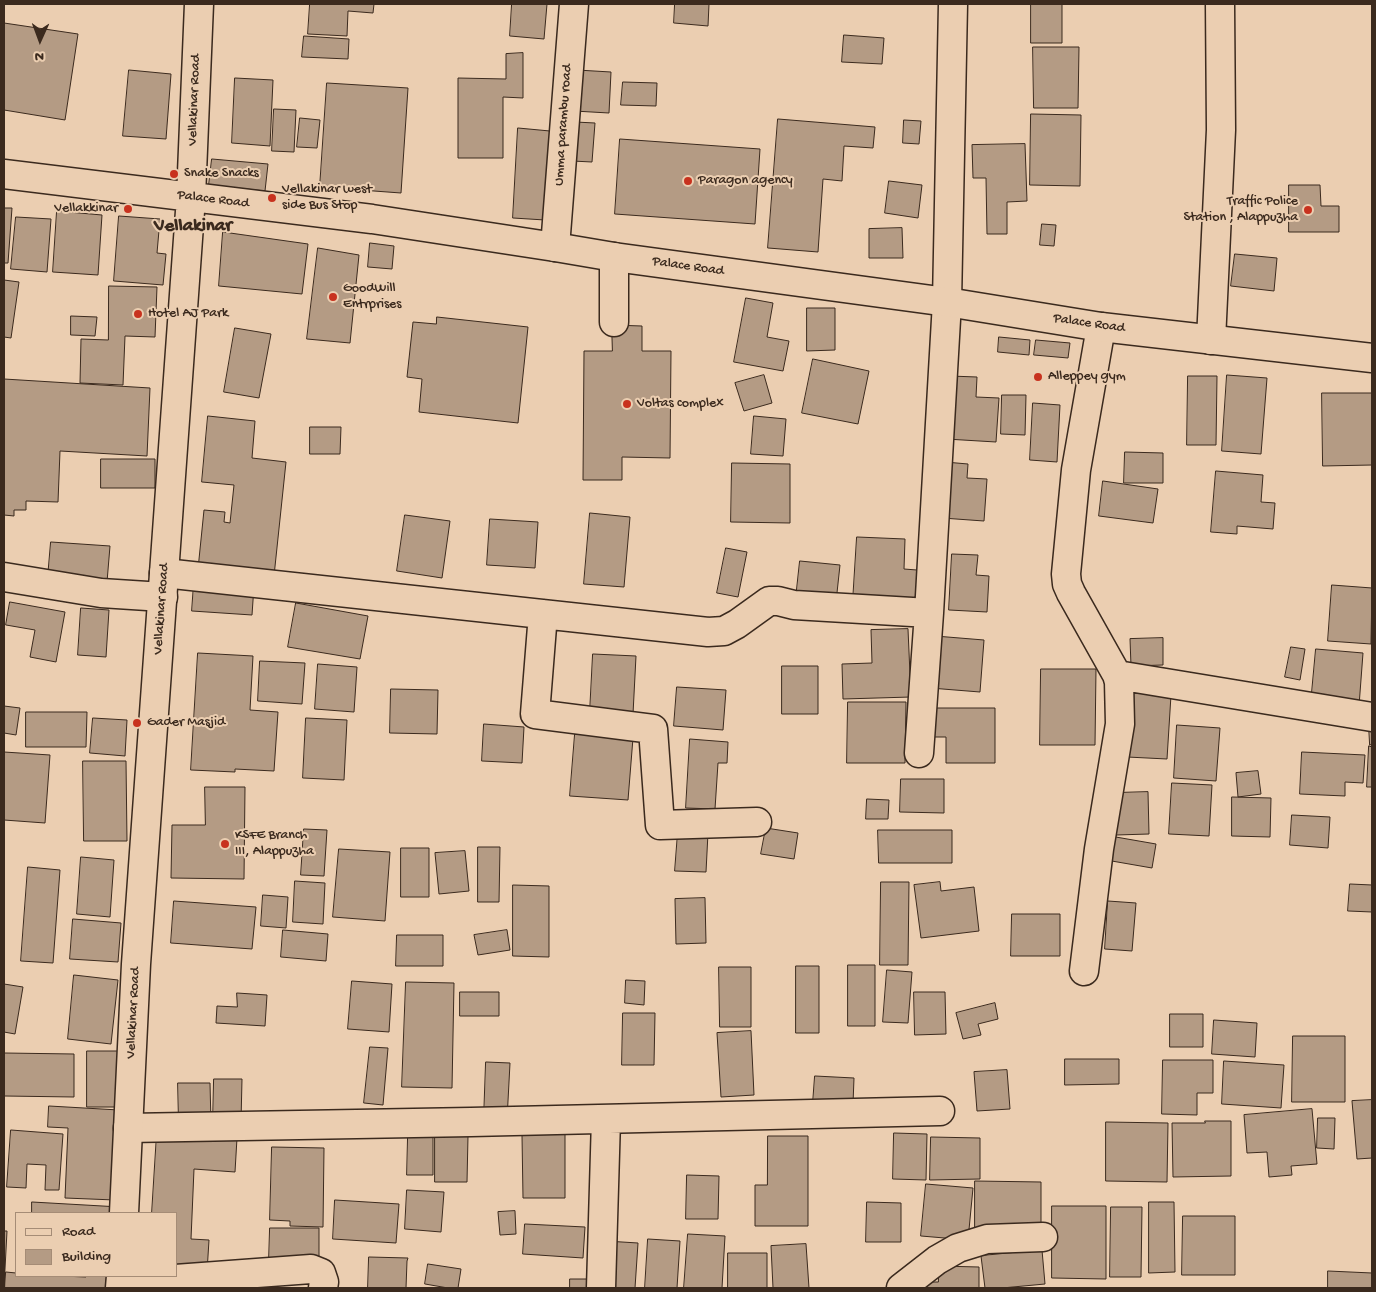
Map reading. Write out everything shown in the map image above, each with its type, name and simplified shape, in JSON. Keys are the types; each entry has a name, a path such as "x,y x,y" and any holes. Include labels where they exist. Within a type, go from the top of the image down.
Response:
{"street":[{"name":"Vellakinar Road","path":"124,1212 136,964 191,197 199,4"},
{"name":"Umma parambu road","path":"555,247 574,4"},
{"path":"919,753 947,302 953,4"},
{"path":"1211,340 1222,130 1220,4"},
{"name":"Palace Road","path":"4,174 372,219 614,257 947,302 1101,327 1372,358"},
{"path":"614,257 614,322"},
{"path":"1084,971 1099,849 1120,724 1119,682 1117,675 1071,593 1067,584 1066,574 1076,470 1101,327"},
{"path":"4,577 101,593 164,585 543,614 708,632 724,631 769,601 778,600 794,605 929,612"},
{"path":"543,614 535,714 653,729 660,825 757,822"},
{"path":"1117,675 1372,717"},
{"path":"128,1128 940,1111"},
{"path":"601,1288 606,1119"},
{"path":"901,1288 937,1260 958,1248 987,1239 1043,1237"},
{"path":"121,1282 312,1269 321,1273 324,1282 323,1288"}],"building":[{"path":"310,4 374,4 373,13 348,11 347,36 308,34"},
{"path":"512,4 547,4 544,39 510,36"},
{"path":"675,4 709,4 708,26 674,23"},
{"path":"1031,4 1062,4 1062,43 1031,43"},
{"path":"4,23 78,34 65,120 4,110"},
{"path":"844,35 884,38 882,64 842,62"},
{"path":"304,36 349,39 348,59 302,57"},
{"path":"1033,47 1079,47 1078,108 1034,108"},
{"path":"523,53 523,98 503,97 503,158 458,158 458,78 506,79 506,54"},
{"path":"129,70 171,74 166,139 123,136"},
{"path":"577,70 611,72 609,113 574,111"},
{"path":"235,78 273,80 270,146 232,143"},
{"path":"623,82 657,83 656,106 621,105"},
{"path":"327,83 408,88 401,193 320,187"},
{"path":"274,109 296,110 294,152 272,151"},
{"path":"1031,114 1081,115 1080,186 1030,185"},
{"path":"300,118 320,120 317,148 297,147"},
{"path":"778,119 875,127 873,148 844,146 842,181 823,179 818,252 768,248"},
{"path":"904,120 921,121 919,144 903,143"},
{"path":"575,122 595,123 592,162 572,161"},
{"path":"518,128 550,131 545,220 513,218"},
{"name":"Paragon agency","path":"620,139 760,149 755,224 615,214"},
{"path":"1025,144 1027,201 1007,202 1007,234 987,234 986,178 973,178 972,145"},
{"path":"212,159 268,164 265,191 209,185"},
{"path":"889,181 922,185 918,218 885,213"},
{"path":"1289,185 1320,185 1321,206 1339,206 1339,232 1289,232"},
{"path":"4,208 12,208 8,263 4,263"},
{"path":"57,211 102,215 98,275 53,272"},
{"path":"119,216 160,219 157,253 166,254 163,285 114,281"},
{"path":"16,217 51,219 47,272 11,269"},
{"path":"1042,224 1056,225 1054,246 1040,245"},
{"path":"902,228 903,258 869,258 869,229"},
{"path":"223,232 308,244 302,294 219,286"},
{"path":"370,243 394,246 392,269 368,267"},
{"name":"GoodWill Entrprises","path":"318,248 359,255 350,343 307,339"},
{"path":"1235,254 1277,258 1274,291 1231,286"},
{"path":"4,280 19,282 11,338 4,337"},
{"path":"109,286 157,287 155,337 125,336 123,385 80,383 81,339 108,340"},
{"path":"746,298 773,303 767,337 789,341 783,371 734,362"},
{"path":"807,308 835,308 835,350 807,351"},
{"path":"71,316 97,317 95,336 71,335"},
{"path":"437,317 528,327 518,423 419,412 422,379 407,377 413,322 436,324"},
{"name":"Voltas complex","path":"612,325 642,326 642,351 671,351 670,458 622,457 622,480 583,480 584,351 612,351"},
{"path":"235,328 271,334 259,398 224,392"},
{"path":"999,337 1030,340 1029,355 998,352"},
{"path":"1036,340 1070,343 1068,358 1034,355"},
{"path":"813,359 869,371 858,424 802,413"},
{"path":"764,375 772,403 744,411 735,383"},
{"path":"1227,375 1267,378 1261,454 1222,451"},
{"path":"950,376 977,377 976,397 999,398 996,442 946,439"},
{"path":"1188,376 1217,376 1216,445 1187,445"},
{"path":"4,379 150,388 147,456 60,451 58,502 26,501 26,510 14,510 14,516 4,515"},
{"path":"1322,393 1372,393 1372,465 1323,466"},
{"path":"1002,395 1026,395 1025,435 1001,434"},
{"path":"1033,403 1060,405 1057,462 1030,460"},
{"path":"208,416 255,421 252,458 286,462 274,576 198,569 204,510 225,512 224,522 230,523 234,485 202,482"},
{"path":"754,416 786,419 783,456 751,454"},
{"path":"310,427 341,427 340,454 310,454"},
{"path":"1125,452 1163,453 1163,483 1124,483"},
{"path":"101,459 155,459 155,488 101,488"},
{"path":"945,462 968,464 967,478 987,479 984,521 942,518"},
{"path":"732,463 790,464 790,523 731,522"},
{"path":"1216,471 1263,475 1261,502 1275,503 1273,529 1237,526 1237,534 1211,532"},
{"path":"1103,481 1158,489 1153,523 1099,516"},
{"path":"590,513 630,517 624,587 584,584"},
{"path":"405,515 450,521 442,578 397,571"},
{"path":"490,519 538,522 535,568 487,565"},
{"path":"857,537 905,539 904,569 917,570 916,604 853,601"},
{"path":"51,542 110,546 107,582 48,577"},
{"path":"726,548 747,552 738,597 717,593"},
{"path":"952,554 978,555 976,575 989,576 987,612 949,610"},
{"path":"800,561 840,565 836,602 796,598"},
{"path":"194,583 254,586 252,615 192,611"},
{"path":"1332,585 1372,588 1371,644 1328,641"},
{"path":"10,602 65,612 56,662 30,657 35,630 6,625"},
{"path":"296,603 368,616 360,659 288,647"},
{"path":"81,608 109,610 106,657 78,655"},
{"path":"908,629 911,697 843,699 842,664 872,663 871,630"},
{"path":"935,636 984,640 980,692 930,688"},
{"path":"1163,638 1163,665 1131,666 1130,639"},
{"path":"1291,647 1305,649 1300,680 1285,677"},
{"path":"1316,649 1363,653 1359,706 1311,703"},
{"path":"198,653 253,656 250,710 278,712 274,771 235,769 235,772 191,770"},
{"path":"593,654 636,656 633,714 590,712"},
{"path":"260,661 305,663 302,704 258,701"},
{"path":"318,664 357,667 354,712 315,709"},
{"path":"782,666 818,666 818,714 782,714"},
{"path":"1041,669 1096,669 1095,745 1040,745"},
{"path":"677,687 726,690 723,730 674,726"},
{"path":"391,689 438,690 437,734 390,733"},
{"path":"1131,693 1171,695 1167,759 1127,757"},
{"path":"848,702 906,702 905,763 847,763"},
{"path":"4,706 20,708 16,735 4,733"},
{"path":"931,708 995,708 995,763 946,763 946,737 931,737"},
{"path":"26,712 87,712 86,747 26,747"},
{"path":"93,718 127,720 125,756 90,753"},
{"path":"306,718 347,720 344,780 303,778"},
{"path":"484,724 524,727 522,763 482,761"},
{"path":"1177,725 1220,728 1216,781 1174,778"},
{"path":"1369,726 1372,726 1372,744 1370,745"},
{"path":"575,734 633,738 628,800 570,796"},
{"path":"690,739 728,742 727,763 718,763 715,809 686,808"},
{"path":"1369,746 1372,747 1372,787 1367,787"},
{"path":"4,752 50,755 45,823 4,820"},
{"path":"1302,752 1365,755 1363,783 1345,782 1345,796 1300,794"},
{"path":"83,761 126,761 127,841 84,841"},
{"path":"1258,771 1261,794 1238,797 1236,773"},
{"path":"901,779 944,779 944,813 900,812"},
{"path":"1172,783 1212,785 1209,836 1169,834"},
{"path":"205,787 245,787 244,879 171,878 172,825 205,825"},
{"path":"1148,792 1149,834 1116,835 1115,793"},
{"path":"1232,797 1271,798 1270,837 1232,836"},
{"path":"867,799 889,800 888,819 866,819"},
{"path":"1292,815 1330,817 1328,848 1290,845"},
{"path":"766,828 798,833 794,859 761,854"},
{"path":"304,829 327,830 324,876 301,875"},
{"path":"878,830 952,830 952,863 879,863"},
{"path":"678,832 708,833 706,872 675,871"},
{"path":"1110,836 1156,844 1152,868 1106,860"},
{"path":"478,847 500,847 499,902 478,902"},
{"path":"401,848 429,848 429,897 401,897"},
{"path":"339,849 390,852 385,921 333,917"},
{"path":"465,851 469,891 439,894 435,853"},
{"path":"81,857 114,860 110,917 77,914"},
{"path":"28,867 60,870 53,963 21,961"},
{"path":"295,881 325,883 323,924 293,922"},
{"path":"881,882 909,882 908,965 880,965"},
{"path":"940,882 941,891 974,887 979,931 921,938 914,885"},
{"path":"1350,884 1372,885 1372,912 1348,911"},
{"path":"513,885 549,886 549,957 513,956"},
{"path":"263,895 288,897 286,928 261,926"},
{"path":"705,898 706,943 676,944 675,899"},
{"path":"174,901 256,907 252,949 171,943"},
{"path":"1108,901 1136,903 1132,951 1105,949"},
{"path":"1012,914 1060,914 1060,956 1011,956"},
{"path":"73,919 121,923 118,962 70,959"},
{"path":"283,930 328,934 326,961 281,957"},
{"path":"507,930 510,950 478,955 474,935"},
{"path":"397,935 443,935 443,966 396,966"},
{"path":"848,965 875,965 875,1026 848,1026"},
{"path":"796,966 819,966 819,1033 796,1033"},
{"path":"719,967 751,967 751,1027 720,1027"},
{"path":"887,970 912,972 908,1023 883,1022"},
{"path":"74,975 118,980 111,1044 68,1039"},
{"path":"626,980 645,981 644,1005 625,1003"},
{"path":"352,981 392,984 389,1032 348,1029"},
{"path":"406,982 454,983 452,1088 402,1087"},
{"path":"4,984 23,987 15,1034 4,1032"},
{"path":"460,992 499,992 499,1016 460,1016"},
{"path":"914,992 945,992 946,1034 915,1035"},
{"path":"237,993 267,995 265,1026 216,1023 217,1006 237,1007"},
{"path":"995,1003 998,1019 978,1024 981,1035 963,1039 956,1013"},
{"path":"623,1013 655,1013 654,1065 622,1065"},
{"path":"1170,1014 1203,1014 1203,1047 1170,1047"},
{"path":"1214,1020 1257,1023 1255,1057 1212,1054"},
{"path":"751,1031 754,1095 721,1097 717,1033"},
{"path":"1293,1036 1345,1036 1345,1102 1292,1102"},
{"path":"370,1047 388,1048 383,1105 364,1103"},
{"path":"87,1051 119,1051 119,1107 87,1107"},
{"path":"4,1053 74,1054 74,1097 4,1096"},
{"path":"1065,1059 1119,1059 1119,1084 1065,1085"},
{"path":"1163,1060 1213,1060 1213,1093 1197,1093 1197,1115 1162,1114"},
{"path":"1224,1061 1284,1065 1281,1108 1222,1104"},
{"path":"486,1062 510,1063 507,1120 484,1118"},
{"path":"1007,1070 1010,1109 977,1111 974,1072"},
{"path":"815,1076 854,1078 853,1104 813,1103"},
{"path":"214,1079 242,1079 241,1122 213,1122"},
{"path":"178,1083 210,1083 211,1123 179,1124"},
{"path":"1372,1100 1372,1158 1357,1159 1352,1101"},
{"path":"49,1106 119,1110 115,1200 65,1198 68,1128 48,1127"},
{"path":"1312,1109 1317,1164 1291,1166 1292,1175 1269,1177 1267,1152 1247,1153 1244,1115"},
{"path":"1318,1118 1335,1118 1334,1149 1317,1148"},
{"path":"1205,1121 1231,1121 1231,1176 1173,1177 1172,1123 1205,1123"},
{"path":"1106,1122 1168,1123 1167,1182 1106,1181"},
{"path":"11,1130 63,1134 59,1190 45,1190 46,1165 27,1164 26,1188 7,1187"},
{"path":"157,1133 237,1138 235,1172 194,1169 191,1239 209,1240 207,1272 178,1270 178,1212 152,1212"},
{"path":"894,1133 927,1134 926,1180 893,1179"},
{"path":"565,1134 565,1198 523,1198 522,1135"},
{"path":"408,1136 433,1136 433,1175 407,1175"},
{"path":"435,1136 468,1136 467,1182 435,1182"},
{"path":"768,1136 808,1136 808,1226 755,1226 755,1185 767,1185"},
{"path":"931,1137 980,1138 980,1179 930,1180"},
{"path":"272,1147 324,1148 323,1227 290,1226 290,1221 270,1220"},
{"path":"687,1175 719,1176 718,1219 686,1219"},
{"path":"975,1181 1041,1182 1041,1229 975,1228"},
{"path":"926,1184 973,1188 968,1240 921,1236"},
{"path":"407,1190 444,1192 441,1232 405,1229"},
{"path":"335,1200 399,1204 396,1243 333,1239"},
{"path":"32,1202 120,1207 119,1212 32,1212"},
{"path":"867,1202 901,1203 901,1242 866,1242"},
{"path":"1149,1202 1174,1202 1175,1272 1149,1273"},
{"path":"1052,1206 1106,1206 1106,1279 1052,1278"},
{"path":"1111,1207 1142,1207 1141,1277 1110,1277"},
{"path":"515,1211 516,1234 500,1235 498,1212"},
{"path":"1183,1216 1235,1216 1235,1275 1182,1275"},
{"path":"525,1224 585,1227 583,1258 523,1254"},
{"path":"270,1228 319,1228 319,1260 269,1260"},
{"path":"4,1231 7,1231 4,1288"},
{"path":"688,1234 725,1236 722,1288 684,1288"},
{"path":"648,1239 680,1241 677,1288 645,1288"},
{"path":"606,1241 638,1243 635,1288 603,1288"},
{"path":"806,1244 809,1288 773,1288 771,1246"},
{"path":"1042,1250 1045,1284 985,1288 981,1256"},
{"path":"728,1253 767,1253 767,1288 728,1288"},
{"path":"369,1257 408,1258 406,1288 368,1288"},
{"path":"428,1264 461,1269 458,1288 425,1284"},
{"path":"939,1266 979,1267 979,1288 927,1288 927,1282 938,1282"},
{"path":"1328,1271 1372,1273 1372,1288 1328,1288"},
{"path":"6,1272 15,1273 15,1277 115,1277 114,1288 5,1288"},
{"path":"570,1279 594,1279 594,1288 570,1288"}],"place":[{"name":"Snake Snacks","path":"174,174"},
{"name":"Paragon agency","path":"688,181"},
{"name":"Vellakinar west side Bus Stop","path":"272,198"},
{"name":"Vellakkinar","path":"128,209"},
{"name":"Traffic Police Station , Alappuzha","path":"1308,210"},
{"name":"GoodWill Entrprises","path":"333,297"},
{"name":"Hotel AJ Park","path":"138,314"},
{"name":"Alleppey gym","path":"1038,377"},
{"name":"Voltas complex","path":"627,404"},
{"name":"Gader Masjid","path":"137,723"},
{"name":"KSFE Branch III, Alappuzha","path":"225,844"}],"district":[{"name":"Vellakinar","path":"193,227"}]}
